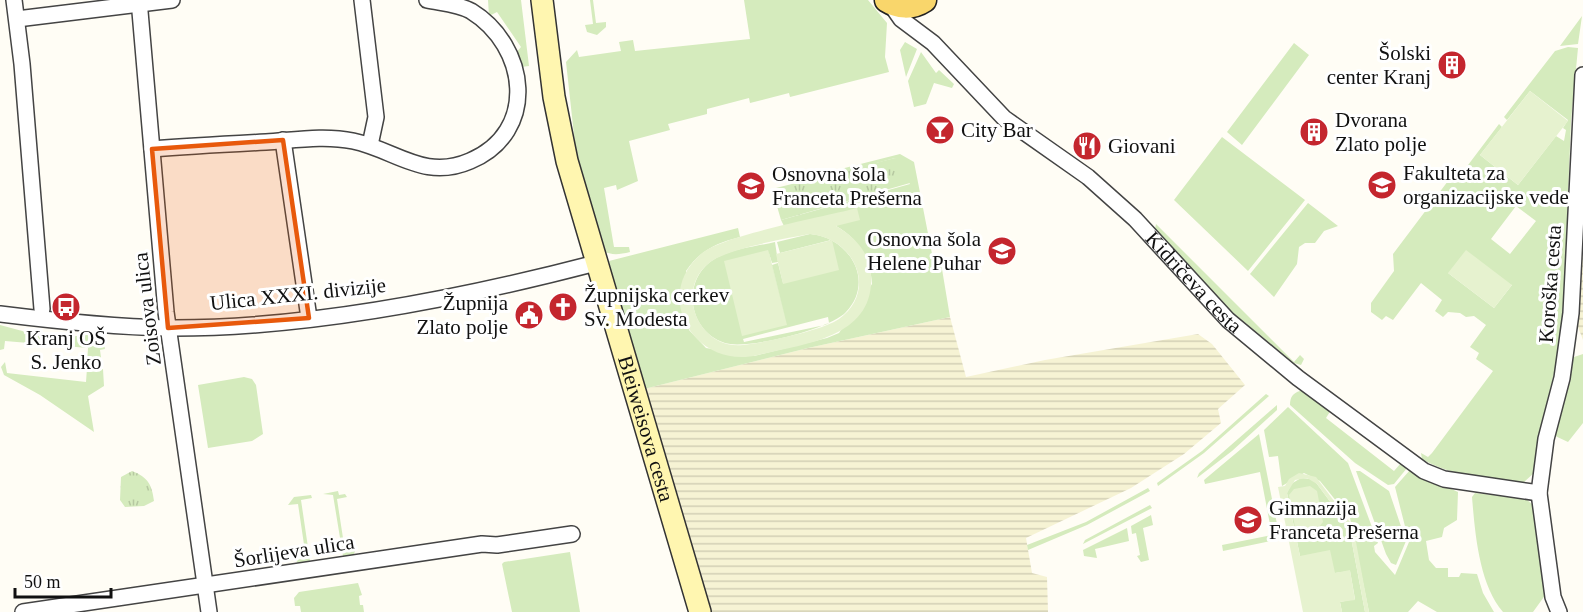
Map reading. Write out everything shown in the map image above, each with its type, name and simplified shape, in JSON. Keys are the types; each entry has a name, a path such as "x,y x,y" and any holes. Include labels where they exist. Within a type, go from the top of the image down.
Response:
{"main road":[{"name":"Bleiweisova cesta","path":"542,0 558,119 567,161 700,612"},
{"name":"Kidričeva cesta","path":"888,1 904,6 918,4 924,0"}],"street":[{"path":"14,0 42,309"},
{"path":"17,19 139,2 172,0"},
{"path":"362,0 376,117 369,145"},
{"path":"152,149 325,138 369,145 417,166 448,168 484,154 497,143 520,97 514,60 489,26 470,11 427,0"},
{"name":"Kidričeva cesta","path":"888,1 901,19 933,43 1004,118 1088,177 1135,219 1228,320 1298,378 1424,471 1444,480 1539,493"},
{"name":"Zoisova ulica","path":"139,2 168,327 209,612"},
{"name":"Koroška cesta","path":"1539,493 1546,439 1562,378 1571,313 1583,75"},
{"path":"284,141 309,318"},
{"name":"Ulica XXXI. divizije","path":"0,314 168,327 309,318 500,287 596,263"},
{"path":"1539,493 1553,597 1559,612"},
{"name":"Šorlijeva ulica","path":"23,612 482,544 497,545 572,534"}],"highlighted area":[{"path":"283,140 309,318 168,328 152,149"}],"shaded area":[{"path":"1583,231 1583,340 1578,327"},
{"path":"950,317 966,377 1045,360 1198,334 1212,344 1245,385 1218,409 1221,423 1184,454 1131,488 1026,538 1032,573 1047,577 1048,612 712,612 644,389 808,348"}],"green space":[{"path":"488,0 521,0 529,66 521,67 515,54 521,47 497,12 489,16"},
{"path":"590,0 593,0 596,23 606,22 606,27 597,35 587,32 585,25 593,24"},
{"path":"744,0 868,0 887,23 885,57 889,72 790,97 789,93 750,103 749,98 707,109 707,114 668,124 670,130 629,141 638,181 617,190 616,185 604,188 614,247 629,247 630,252 615,254 603,251 576,153 566,62 577,50 579,57 621,51 619,42 633,40 635,51 750,39"},
{"path":"1582,16 1578,44 1560,46"},
{"path":"905,42 917,49 906,77 900,50"},
{"path":"1294,43 1309,55 1242,145 1227,132"},
{"path":"1568,47 1578,48 1571,121 1563,322 1534,473 1523,483 1446,470 1422,459 1421,453 1428,457 1432,453 1493,371 1476,359 1479,353 1470,347 1486,325 1474,316 1466,317 1460,313 1448,312 1443,317 1435,311 1442,300 1421,283 1393,320 1386,316 1382,320 1371,312 1371,303 1394,271 1393,254 1451,177 1459,177 1499,124 1502,127 1480,155 1518,185 1556,136 1564,141 1566,130 1563,128 1568,120 1530,91 1507,120 1504,117 1555,51","holes":["1516,206 1536,221 1510,254 1491,239","1448,273 1512,285 1494,308"]},
{"path":"921,52 936,73 939,70 954,84 952,88 934,83 926,104 914,107 908,81"},
{"path":"1530,91 1568,121 1518,185 1480,155"},
{"path":"1222,137 1305,200 1248,271 1174,200"},
{"path":"900,154 914,162 934,264 941,263 950,317 808,348 644,389 609,270 611,269 609,261 738,228 740,237 710,248 686,271 689,330 706,348 754,356 827,338 839,333 872,284 869,266 862,250 850,236 836,226 857,209 784,226 781,220 910,184 895,158 817,179 817,175"},
{"path":"895,158 908,163 910,183 781,220 772,189"},
{"path":"1308,203 1338,226 1324,231 1315,243 1305,243 1299,247 1297,264 1274,297 1250,274"},
{"path":"857,208 860,220 836,226 860,246 870,267 869,296 861,313 849,325 833,335 795,347 736,357 716,352 700,341 688,326 681,309 680,290 687,271 701,254 712,247 751,233","holes":["810,234 826,238 839,245 849,255 856,267 859,280 858,294 851,307 839,319 807,332 743,345 727,344 714,338 704,329 696,316 693,288 699,275 709,263 729,253 772,241"]},
{"path":"1156,224 1294,362 1300,355 1304,359 1301,365 1294,363 1226,307 1155,229"},
{"path":"810,234 830,240 780,253 777,242"},
{"path":"831,240 854,262 858,274 855,300 846,312 829,323 828,317 743,339 744,342 822,326 807,331 751,344 725,343 713,337 697,319 693,295 695,283 710,262 724,254 775,242 778,262 772,263 768,250 787,325 772,265 778,263 783,283"},
{"path":"832,240 839,270 783,284 776,254"},
{"path":"768,250 787,325 742,336 724,261"},
{"path":"1466,250 1512,285 1494,308 1448,273"},
{"path":"0,325 52,339 102,333 105,349 100,350 102,365 87,364 88,348 5,341 4,349 0,350"},
{"path":"1583,354 1583,423 1568,442 1551,434 1574,357"},
{"path":"5,362 7,373 86,382 87,368 103,369 104,386 88,396 94,432 40,395 4,375 1,367"},
{"path":"244,377 252,379 256,385 263,434 252,441 208,448 198,385"},
{"path":"1300,391 1306,392 1331,410 1326,418 1394,471 1401,463 1407,468 1394,484 1388,485 1355,463 1290,405 1292,396"},
{"path":"1266,394 1269,396 1204,453 1158,486 1157,483 1202,451"},
{"path":"1277,405 1277,410 1232,451 1197,478 1199,473"},
{"path":"1288,407 1348,463 1378,543 1374,546 1375,552 1395,575 1409,542 1395,487 1410,470 1458,492 1457,520 1444,528 1442,537 1426,541 1429,560 1436,568 1448,568 1448,577 1459,577 1461,573 1477,574 1483,593 1494,612 1437,612 1418,601 1408,612 1369,612 1350,518 1320,481 1304,473 1282,486 1278,456 1269,457 1264,430"},
{"path":"1259,434 1280,539 1223,551 1222,545 1272,535 1260,472 1205,484 1204,480"},
{"path":"132,471 148,482 154,501 144,506 125,507 120,500 121,477"},
{"path":"1356,471 1360,471 1389,491 1406,541 1396,565 1391,563 1386,554"},
{"path":"1299,473 1316,477 1353,526 1369,612 1365,612 1349,527 1317,484 1307,478 1295,480 1287,493 1300,556 1330,550 1335,573 1350,570 1355,600 1340,602 1342,612 1303,612 1278,487 1285,486 1289,479"},
{"path":"1301,478 1312,479 1317,484 1349,527 1365,612 1342,612 1340,602 1355,599 1350,571 1335,573 1300,556 1287,493 1291,484"},
{"path":"1310,486 1317,491 1323,522 1318,528 1302,531 1295,527 1289,495 1294,489"},
{"path":"1148,488 1150,491 1087,525 1028,550 1027,545 1086,522"},
{"path":"338,491 339,495 345,494 347,497 337,499 345,551 356,549 353,556 332,559 343,556 333,495 323,494"},
{"path":"1475,493 1526,499 1533,505 1546,594 1533,612 1503,612 1488,587 1477,542 1472,497"},
{"path":"311,495 312,498 301,500 310,561 320,561 298,564 296,560 306,558 298,504 288,505 294,497"},
{"path":"1150,505 1152,508 1083,544 1085,540"},
{"path":"1151,515 1153,525 1143,528 1149,560 1141,562 1137,556 1140,555 1136,533 1132,534 1131,526"},
{"path":"1127,528 1129,541 1095,549 1097,558 1084,556 1083,550"},
{"path":"570,552 580,612 512,612 502,564"},
{"path":"358,583 362,595 359,596 360,605 363,605 364,612 301,612 300,606 295,606 294,598 299,592"}],"place":[{"name":"Šolski center Kranj","path":"1452,65"},
{"name":"City Bar","path":"940,130"},
{"name":"Dvorana Zlato polje","path":"1314,132"},
{"name":"Giovani","path":"1087,146"},
{"name":"Fakulteta za organizacijske vede","path":"1382,185"},
{"name":"Osnovna šola Franceta Prešerna","path":"751,186"},
{"name":"Osnovna šola Helene Puhar","path":"1002,251"},
{"name":"Kranj OŠ S. Jenko","path":"66,307"},
{"name":"Župnijska cerkev Sv. Modesta","path":"563,307"},
{"name":"Župnija Zlato polje","path":"529,315"},
{"name":"Gimnazija Franceta Prešerna","path":"1248,520"}]}
